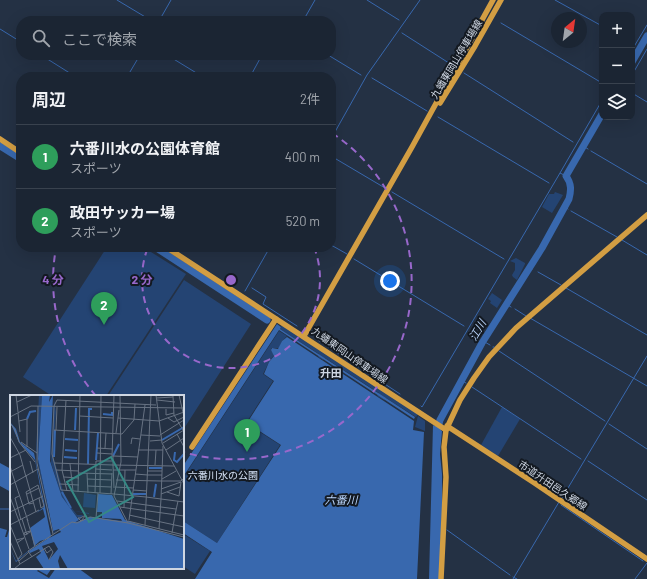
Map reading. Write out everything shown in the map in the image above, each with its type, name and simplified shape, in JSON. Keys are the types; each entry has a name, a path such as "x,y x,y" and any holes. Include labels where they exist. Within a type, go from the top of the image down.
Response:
{"main road":[{"name":"九蟠東岡山停車場線","path":"445,428 434,423 304,336 412,147 493,0"},
{"name":"九蟠東岡山停車場線","path":"412,147 475,46 501,0"},
{"path":"0,139 16,150"},
{"path":"441,579 446,477 444,447 445,428 460,400 474,378 503,341 528,316 647,215"},
{"path":"174,252 304,336"},
{"path":"192,447 276,319"},
{"name":"市道升田邑久郷線","path":"445,428 560,501 647,559"}],"green space":[{"path":"555,192 563,195 552,213 542,207 549,194 554,194"},
{"path":"104,252 151,252 186,274 107,395 50,395 23,377"},
{"path":"516,258 525,263 517,280 512,275 515,270 515,263 510,261"},
{"path":"184,280 251,324 184,428 184,395 109,395"},
{"path":"492,293 502,300 497,308 490,303 491,301 488,299"},
{"path":"282,325 418,414 416,417 386,398 384,400 377,396 379,393 325,358 323,360 318,357 319,354 280,329"},
{"name":"六番川水の公園","path":"279,331 287,336 282,341 279,348 271,348 274,355 263,374 273,381 246,423 280,445 217,543 184,522 184,476"},
{"path":"502,407 520,419 498,456 481,445"},
{"path":"418,416 425,421 425,431 415,427"},
{"path":"184,535 210,551 195,574 184,567"}],"water":[{"path":"277,324 281,327 280,329 415,417 414,419 279,330 184,475 184,464"},
{"name":"六番川","path":"287,337 414,421 413,430 424,432 417,579 195,579 212,552 184,534 184,522 217,543 281,445 247,423 274,381 264,374 269,362 274,356 271,350 272,348 278,349 282,341"},
{"path":"433,425 442,431 440,454 442,474 442,515 439,579 429,579"},
{"path":"0,463 10,468 10,491 0,486"},
{"path":"0,528 7,530 5,537 7,537 10,530 10,569 51,569 47,575 38,570 37,571 49,578 55,569 79,569 93,579 0,579"}],"waterway":[{"path":"117,0 144,16"},
{"path":"162,16 171,0"},
{"path":"306,16 315,0"},
{"path":"367,0 399,20"},
{"path":"336,130 367,75 420,0"},
{"path":"555,0 599,24"},
{"path":"501,23 599,81"},
{"path":"633,48 647,25"},
{"path":"0,29 16,39"},
{"path":"402,33 452,65"},
{"name":"江川","path":"635,57 647,36"},
{"path":"635,70 647,49"},
{"path":"49,60 68,72"},
{"path":"130,72 137,60"},
{"path":"175,60 195,72"},
{"path":"253,72 259,60"},
{"path":"336,60 361,75"},
{"path":"464,73 573,142"},
{"path":"372,78 427,111"},
{"path":"635,95 647,102"},
{"path":"560,173 599,106"},
{"path":"438,117 549,183"},
{"name":"江川","path":"437,431 440,420 482,343 542,248 569,199 570,188 566,176 599,119"},
{"path":"0,146 16,156"},
{"name":"江川","path":"583,146 588,149"},
{"path":"591,151 647,184"},
{"path":"336,159 385,188"},
{"path":"421,406 422,407 560,173 566,176"},
{"path":"392,192 504,259"},
{"path":"571,211 617,237"},
{"path":"622,240 647,255"},
{"path":"336,248 347,254"},
{"path":"163,252 267,320"},
{"path":"245,291 267,252"},
{"path":"354,259 464,326"},
{"path":"538,272 561,285"},
{"path":"252,288 266,297 263,304 297,326"},
{"path":"566,288 647,335"},
{"name":"江川","path":"506,304 511,307"},
{"path":"515,309 526,316"},
{"path":"530,318 647,386"},
{"path":"318,340 400,394"},
{"name":"江川","path":"483,341 490,345"},
{"path":"499,351 605,421"},
{"path":"562,498 647,356"},
{"name":"江川","path":"462,381 466,383"},
{"path":"472,387 581,459"},
{"path":"609,424 647,449"},
{"path":"588,461 647,500"},
{"path":"513,579 559,502"},
{"path":"561,505 643,561"},
{"path":"0,509 10,509"},
{"path":"447,530 510,575"},
{"path":"635,579 647,563"},
{"path":"513,577 517,579"}],"place":[{"name":"政田サッカー場","path":"104,325"},
{"name":"六番川水の公園体育館","path":"247,452"}],"district":[{"name":"升田","path":"331,372"}]}
